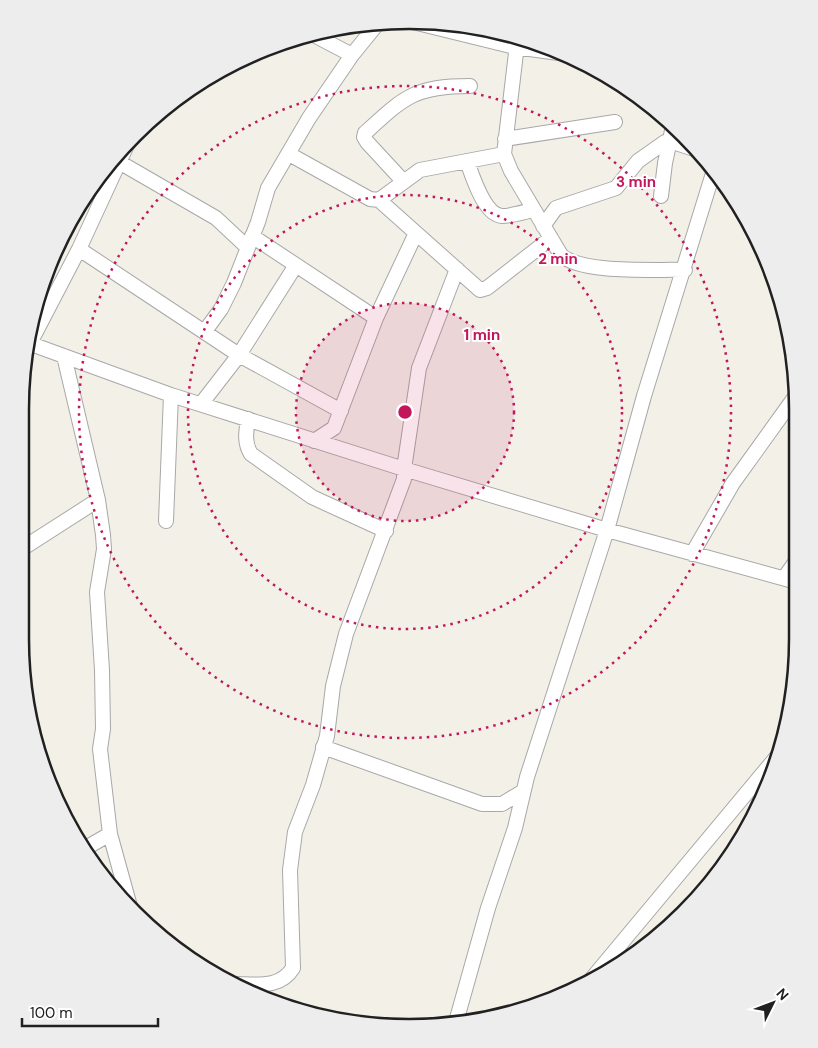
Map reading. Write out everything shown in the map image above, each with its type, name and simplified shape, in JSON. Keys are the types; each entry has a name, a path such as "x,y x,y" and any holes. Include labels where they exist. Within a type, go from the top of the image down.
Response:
{"street":[{"path":"205,331 221,309 249,242 268,188 309,118 352,55 372,31"},
{"path":"322,39 352,55"},
{"path":"517,45 504,154 511,171 533,210 561,255 568,262 578,265 621,269 684,270"},
{"path":"403,181 367,142 364,137 365,133 401,100 416,92 443,86 470,86"},
{"path":"505,139 615,122"},
{"path":"661,196 671,134"},
{"path":"669,141 683,146"},
{"path":"543,226 556,208 616,188 638,161 669,141"},
{"path":"289,154 370,199 379,200 480,290 484,290 550,238"},
{"path":"379,200 420,170 504,154"},
{"path":"467,161 477,189 495,213 502,216 533,210"},
{"path":"37,330 79,249 118,165 216,218 249,242 296,266 376,318"},
{"path":"458,1016 488,908 515,828 522,792 607,530 644,396 711,179"},
{"path":"314,441 334,428 376,318 416,233"},
{"path":"79,249 239,355 341,411"},
{"path":"201,404 239,355 296,266"},
{"path":"260,989 282,981 293,968 291,853 299,818 313,785 323,748 333,686 346,634 404,479 419,368 457,269"},
{"path":"34,346 171,395 404,469 607,530 789,579"},
{"path":"64,356 98,500 104,548 96,592 102,670 103,729 100,749 110,834 126,894"},
{"path":"166,522 171,395"},
{"path":"692,554 733,483 789,405"},
{"path":"248,420 246,437 247,448 251,454 312,497 386,531"},
{"path":"334,428 341,449"},
{"path":"29,544 98,500"},
{"path":"323,748 482,804 502,804 522,792"},
{"path":"604,965 758,789"},
{"path":"90,845 110,834"}]}
